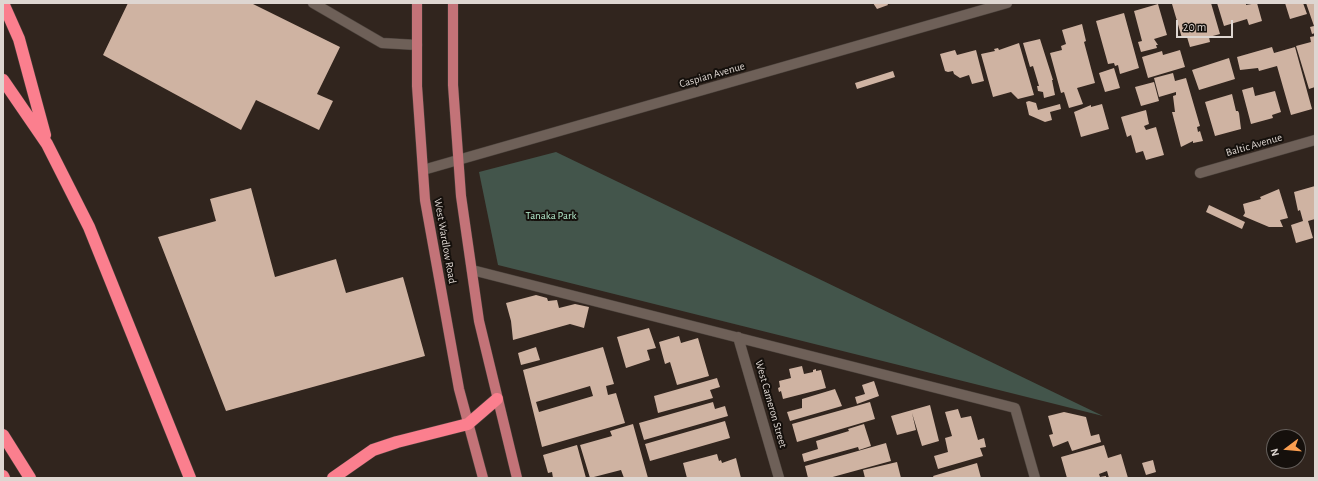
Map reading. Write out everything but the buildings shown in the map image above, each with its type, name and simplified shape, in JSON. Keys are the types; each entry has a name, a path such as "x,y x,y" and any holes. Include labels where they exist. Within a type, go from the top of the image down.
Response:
{"highway":[{"path":"3,3 19,39 47,144"},
{"path":"3,80 47,144 89,227 190,478"},
{"path":"333,478 373,450 397,442 468,424 497,399"},
{"path":"3,435 30,478"}],"main road":[{"name":"West Wardlow Road","path":"418,3 417,86 425,200 446,320 468,424 483,478"},
{"name":"West Wardlow Road","path":"453,3 453,85 461,196 479,321 517,478"}],"street":[{"path":"313,3 382,44 417,45"},
{"name":"Caspian Avenue","path":"423,170 1007,3"},
{"name":"Baltic Avenue","path":"1200,173 1315,140"},
{"path":"472,270 1015,408 1036,478"},
{"name":"West Cameron Street","path":"738,337 780,478"}],"green space":[{"name":"Tanaka Park","path":"556,152 1103,416 498,265 479,172"}]}
